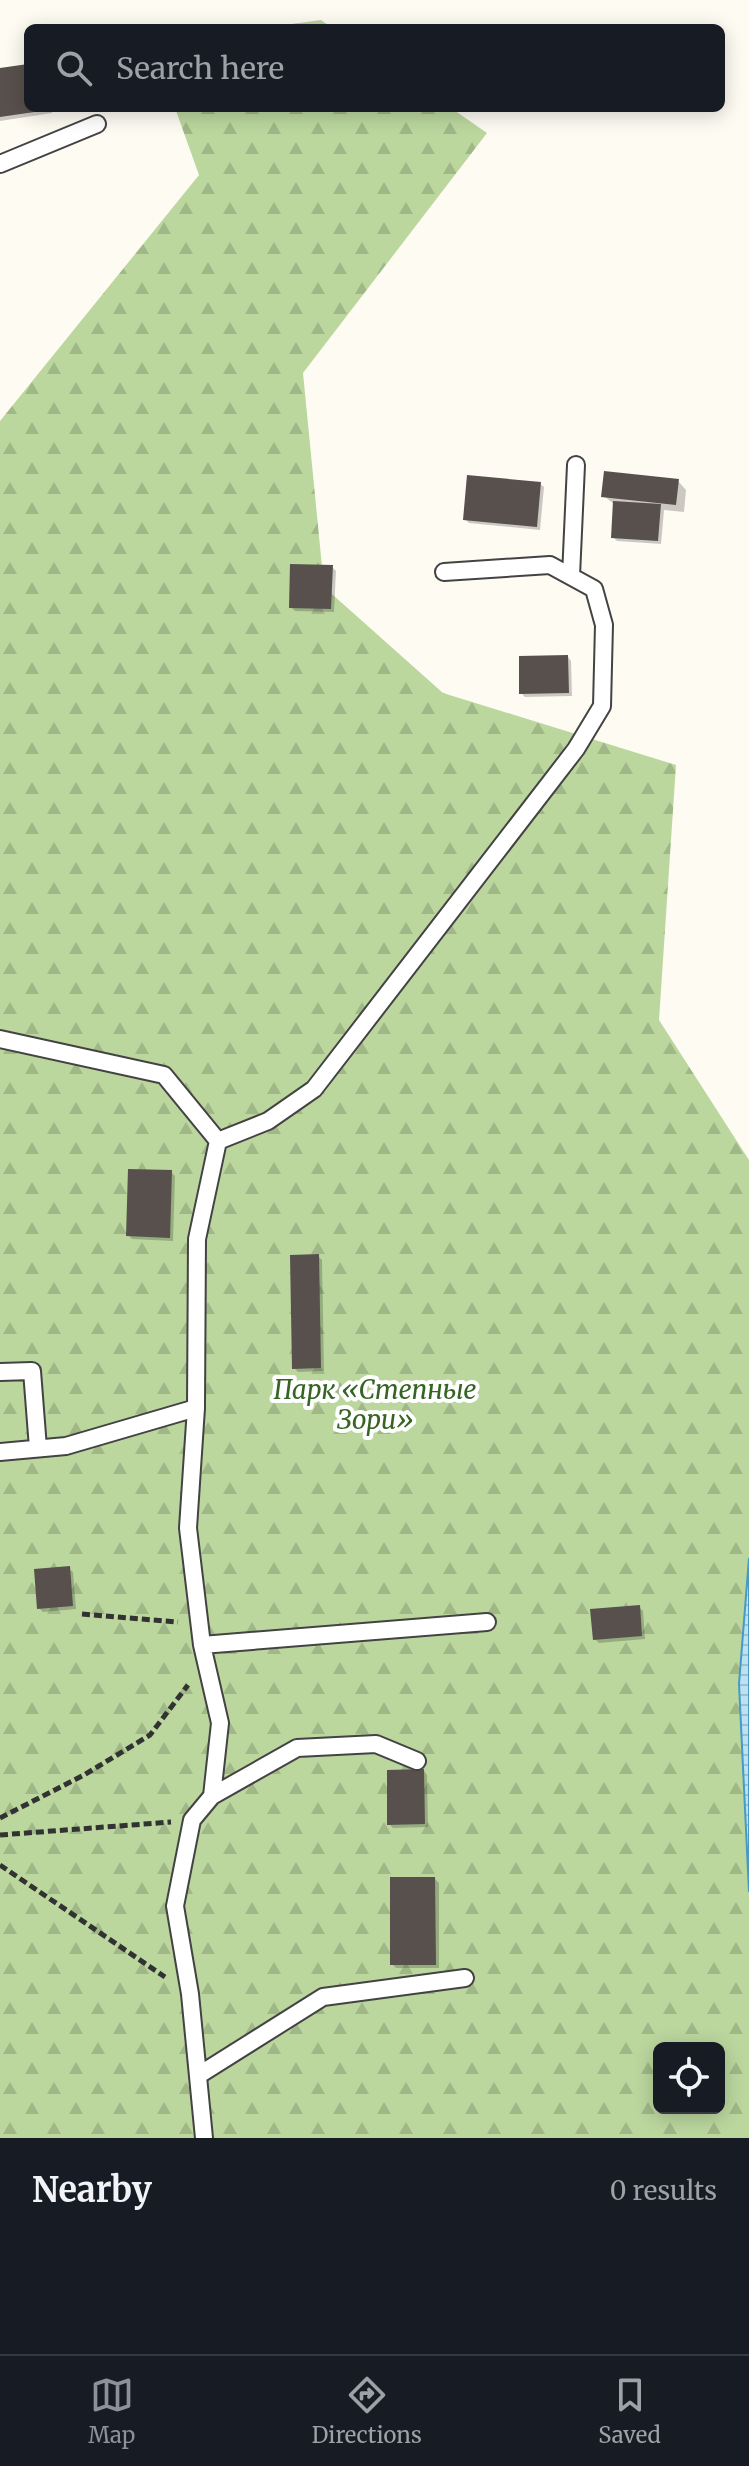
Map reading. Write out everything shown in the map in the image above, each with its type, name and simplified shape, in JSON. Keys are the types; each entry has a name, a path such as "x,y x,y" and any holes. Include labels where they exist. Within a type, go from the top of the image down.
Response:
{"lane":[{"path":"0,164 97,124"},
{"path":"571,576 576,465"},
{"path":"218,1141 268,1121 314,1089 576,749 602,706 604,625 594,589 550,565 444,572"},
{"path":"0,1039 164,1075 218,1141"},
{"path":"212,1796 220,1723 199,1624 188,1528 196,1408 197,1239 218,1141"},
{"path":"0,1372 32,1371 38,1448"},
{"path":"0,1452 66,1446 196,1408"},
{"path":"204,1653 487,1622"},
{"path":"204,2138 190,1994 175,1906 192,1820 212,1796 297,1748 376,1744 417,1761"},
{"path":"199,2075 323,1997 465,1978"}],"path":[{"path":"82,1614 199,1624"},
{"path":"0,1818 84,1775 150,1735 204,1653"},
{"path":"0,1835 192,1820"},
{"path":"0,1865 190,1994"}],"green space":[{"path":"321,20 326,24 292,24"},
{"name":"Парк «Степные Зори»","path":"176,112 457,112 487,133 303,373 324,587 443,693 676,765 659,1020 749,1160 749,1558 739,1684 749,1892 749,2138 0,2138 0,421 199,175"}],"water":[{"path":"749,1558 749,1892 739,1684"}],"building":[{"path":"24,65 24,112 34,112 0,117 0,68"},
{"path":"604,471 679,479 676,505 601,497"},
{"path":"467,475 541,482 537,527 463,520"},
{"path":"613,501 661,504 658,541 611,538"},
{"path":"290,564 333,565 331,609 289,608"},
{"path":"568,655 569,693 519,694 519,656"},
{"path":"128,1169 172,1170 170,1238 126,1236"},
{"path":"319,1254 321,1368 292,1369 290,1255"},
{"path":"70,1566 73,1606 37,1609 34,1569"},
{"path":"640,1605 642,1636 593,1640 590,1609"},
{"path":"424,1769 425,1824 387,1825 387,1770"},
{"path":"390,1877 435,1877 436,1965 390,1965"}]}
